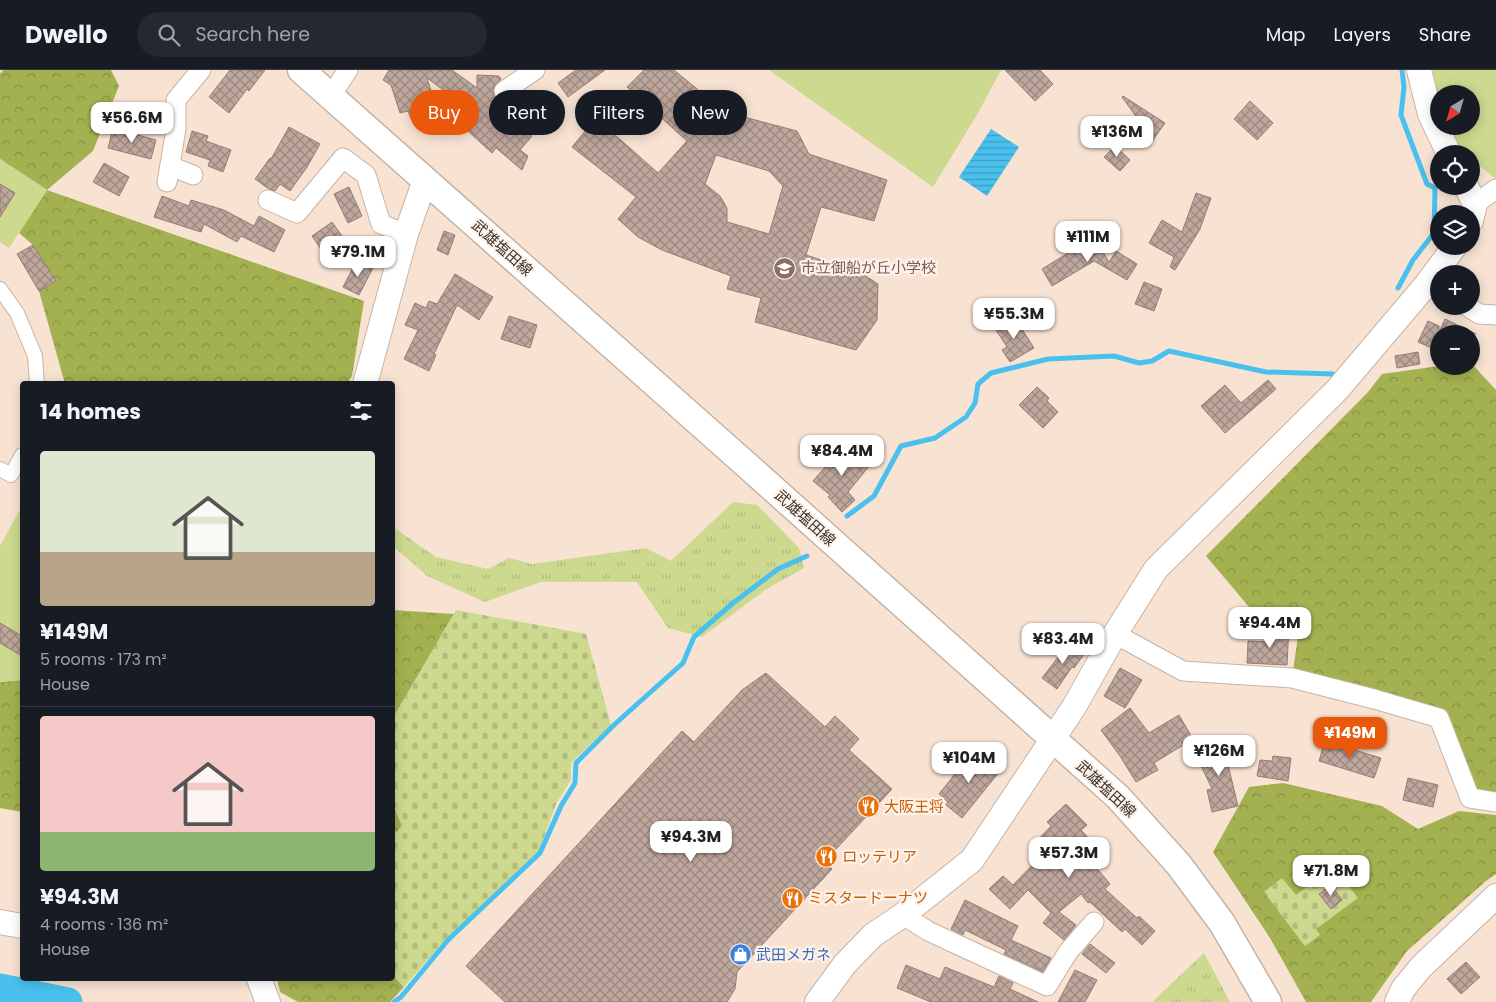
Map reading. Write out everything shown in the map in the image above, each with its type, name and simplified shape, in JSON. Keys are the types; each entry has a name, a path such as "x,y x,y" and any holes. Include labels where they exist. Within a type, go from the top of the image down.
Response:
{"main road":[{"name":"武雄塩田線","path":"300,70 734,453 1118,798 1179,865 1222,923 1268,1002"}],"street":[{"path":"194,175 168,174 176,129 176,100 202,70"},
{"path":"330,97 348,70"},
{"path":"505,90 535,70"},
{"path":"1419,70 1430,114 1445,145"},
{"path":"268,200 297,213 343,158 366,175 381,224 406,234"},
{"path":"366,381 406,234 426,180"},
{"path":"1471,204 1496,189"},
{"path":"0,289 17,313 35,356 37,381"},
{"path":"817,1002 845,964 873,935 903,915 972,860 1074,707 1115,634 1156,569 1337,390 1430,290"},
{"path":"1480,314 1496,315"},
{"path":"0,469 11,475 20,459"},
{"path":"1115,634 1183,672 1292,678 1439,718 1470,798 1496,802"},
{"path":"1397,1002 1403,989 1421,968 1496,896"},
{"path":"903,915 928,931 1047,986 1068,952 1094,922"},
{"path":"0,922 20,926"},
{"path":"260,981 268,1002"}],"green space":[{"path":"3,70 111,70 119,86 93,151 47,190 0,159 0,74"},
{"path":"769,70 1001,70 978,113 933,187"},
{"path":"1429,70 1496,70 1496,179 1480,166 1480,145 1456,145 1450,135 1480,135 1480,85 1432,85"},
{"path":"0,159 47,190 9,248 0,242"},
{"path":"47,190 364,301 352,376 349,381 64,381 39,291 55,281 33,245 19,233"},
{"path":"1430,367 1430,375 1480,375 1480,373 1496,390 1496,797 1470,798 1439,718 1292,678 1300,622 1250,608 1206,556 1368,392 1382,374"},
{"path":"733,502 757,505 799,548 804,568 768,588 702,637 668,628 637,582 541,582 485,602 427,576 395,548 395,528 436,557 488,569 509,558 532,564 646,548 671,561"},
{"path":"20,510 20,680 0,682 0,546"},
{"path":"395,610 454,614 395,715"},
{"path":"456,610 586,634 611,725 571,763 571,780 556,804 539,851 446,939 404,987 395,978 395,834 402,826 395,807 395,715"},
{"path":"20,680 20,812 0,808 0,682"},
{"path":"1283,783 1382,806 1418,829 1459,811 1496,815 1496,874 1407,951 1371,1002 1306,1002 1270,938 1213,852 1249,787"},
{"path":"395,808 402,826 395,834"},
{"path":"1334,867 1358,898 1316,929 1320,935 1305,946 1264,892 1282,878 1296,895"},
{"path":"1204,953 1230,1002 1153,1001"},
{"path":"395,977 404,987 390,1002 298,1002 280,992 277,981 395,981"}],"water":[{"path":"991,129 1019,147 987,196 959,177"}],"building":[{"path":"230,70 265,70 249,91 247,89 229,113 209,97"},
{"path":"389,70 452,70 477,88 477,75 499,76 501,79 493,90 489,90 489,135 532,136 520,150 528,156 522,170 496,148 492,153 472,135 479,135 479,90 443,90 427,78 431,90 410,90 410,116 408,111 400,113 391,85 383,80"},
{"path":"576,70 605,70 575,90 568,97 565,90 558,83"},
{"path":"644,70 674,70 698,90 673,90 673,128 663,119 663,90 630,90 627,87"},
{"path":"1005,70 1040,70 1053,84 1035,101"},
{"path":"1122,97 1165,123 1153,140"},
{"path":"1250,101 1273,123 1257,140 1234,119"},
{"path":"747,118 797,131 809,154 887,180 874,221 821,207 806,255 861,273 878,284 877,320 856,350 755,322 761,298 727,289 731,276 662,250 638,237 618,219 636,197 572,147 582,135 615,135 658,173 687,141 680,135 747,135","holes":["716,155 769,171 783,186 769,234 727,222 727,208 720,196 705,184"]},
{"path":"289,127 320,144 290,191 280,184 275,191 255,179 271,159"},
{"path":"113,128 156,140 151,159 108,148"},
{"path":"192,131 208,136 206,141 231,150 223,172 208,166 210,160 186,152"},
{"path":"1115,146 1130,160 1120,171 1104,157"},
{"path":"104,163 129,177 119,196 93,182"},
{"path":"0,184 15,193 0,217"},
{"path":"349,187 362,216 348,223 334,194"},
{"path":"1196,193 1211,198 1200,229 1175,270 1170,267 1174,257 1149,243 1162,220 1182,232"},
{"path":"162,196 189,206 191,200 224,210 254,226 259,216 285,230 274,252 241,236 237,242 204,224 201,232 154,217"},
{"path":"332,222 352,250 332,265 312,236"},
{"path":"444,231 455,235 448,255 437,250"},
{"path":"1094,237 1109,262 1116,251 1137,264 1127,280 1094,261 1052,286 1042,269"},
{"path":"33,245 56,281 39,291 17,254"},
{"path":"357,260 373,268 359,295 343,287"},
{"path":"455,274 493,297 479,320 457,305 434,354 436,355 429,371 404,359 418,330 405,325 415,303 426,308 429,301 437,304"},
{"path":"1144,282 1162,289 1154,311 1135,304"},
{"path":"509,316 537,325 530,348 501,339"},
{"path":"1015,318 1034,348 1010,362 1002,350 1007,347 996,330"},
{"path":"1445,319 1457,325 1442,325"},
{"path":"1428,321 1437,325 1430,325 1430,347 1418,342"},
{"path":"1418,352 1420,364 1397,368 1395,356"},
{"path":"1268,380 1276,389 1225,433 1201,406 1225,385 1241,403"},
{"path":"1037,387 1049,398 1047,401 1058,412 1043,428 1019,405"},
{"path":"845,444 870,465 848,492 855,500 842,512 828,497 830,495 813,481"},
{"path":"0,623 20,635 20,655 0,643"},
{"path":"1276,625 1289,626 1287,665 1247,663 1248,641 1275,642"},
{"path":"1069,643 1085,653 1074,668 1072,667 1057,689 1042,678"},
{"path":"1120,668 1142,680 1125,708 1104,696"},
{"path":"766,673 825,727 835,716 859,739 849,750 892,789 824,862 832,869 737,972 735,989 727,1002 505,1002 466,966 682,731 694,742 742,690"},
{"path":"1130,708 1149,733 1179,715 1193,739 1154,763 1158,770 1136,782 1101,730"},
{"path":"1325,741 1381,758 1374,778 1319,761"},
{"path":"1225,742 1234,762 1228,765 1238,806 1212,812 1207,790 1212,789 1196,755"},
{"path":"974,750 1000,771 962,818 946,805 948,802 939,794"},
{"path":"1273,756 1291,758 1288,781 1257,776 1260,760 1272,761"},
{"path":"1408,778 1438,785 1433,807 1403,800"},
{"path":"1066,804 1087,825 1081,830 1094,844 1084,853 1110,884 1105,889 1137,918 1139,916 1155,931 1142,945 1125,929 1122,932 1090,902 1088,903 1081,894 1059,912 1076,925 1064,940 1043,923 1051,913 1028,890 1010,909 989,889 1003,876 1013,885 1040,857 1030,848 1051,826 1047,822"},
{"path":"1331,885 1342,900 1331,909 1319,894"},
{"path":"965,900 1018,926 1011,940 1051,958 1043,972 1004,954 1006,950 965,930 963,935 951,929"},
{"path":"1090,944 1115,963 1106,973 1082,954"},
{"path":"1466,962 1480,977 1461,994 1447,979"},
{"path":"906,965 940,979 945,967 994,987 999,976 1013,983 1010,989 1038,1002 931,1002 897,988"},
{"path":"1075,970 1097,980 1085,1002 1058,1002"}],"waterway":[{"path":"1398,288 1413,260 1434,233 1435,188 1427,184 1401,115 1404,87 1402,70"},
{"path":"847,516 874,496 901,446 935,438 966,417 975,403 978,384 991,373 1048,359 1114,356 1139,363 1152,361 1169,351 1266,372 1333,374"},
{"path":"394,1002 401,997 448,940 540,853 561,806 575,783 576,763 615,724 683,663 694,637 733,603 778,569 807,556"},
{"path":"0,988 68,1002"}],"place":[{"name":"市立御船が丘小学校","path":"785,268"},
{"name":"大阪王将","path":"868,807"},
{"name":"ロッテリア","path":"826,857"},
{"name":"ミスタードーナツ","path":"792,898"},
{"name":"武田メガネ","path":"740,955"}]}
